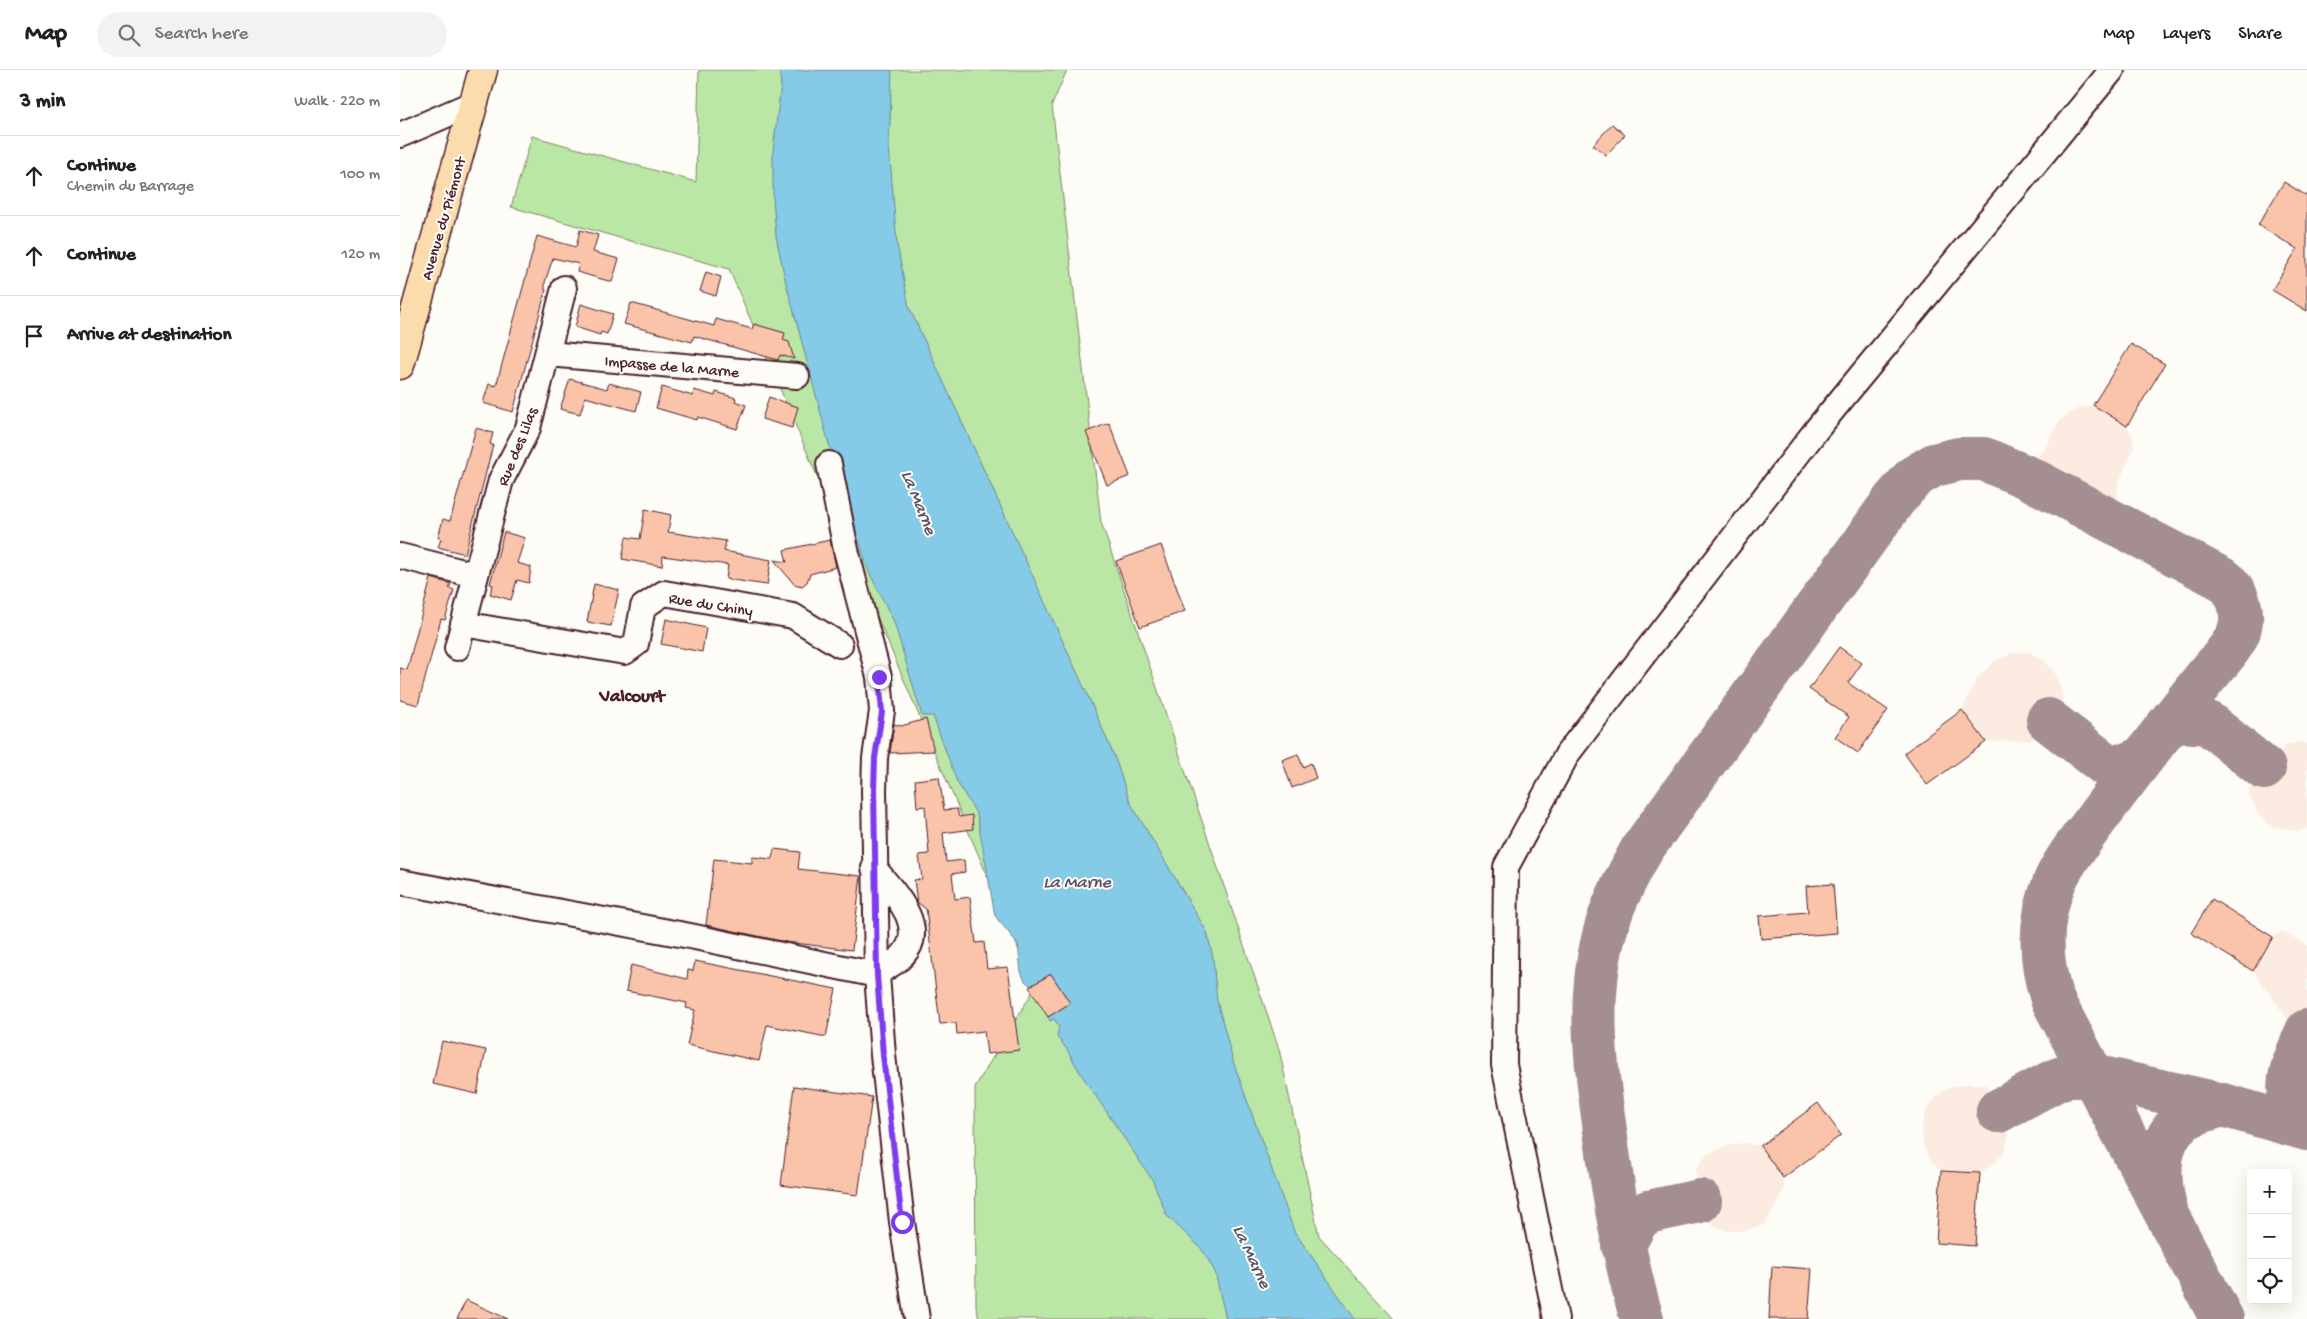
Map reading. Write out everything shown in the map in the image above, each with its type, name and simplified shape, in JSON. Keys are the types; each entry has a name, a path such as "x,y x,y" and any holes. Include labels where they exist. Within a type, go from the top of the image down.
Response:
{"main road":[{"name":"Avenue du Piémont","path":"400,365 483,70"}],"street":[{"path":"1556,1319 1504,1065 1506,867 1568,753 1817,429 2112,70"},
{"path":"400,135 474,103"},
{"name":"Rue des Lilas","path":"456,648 501,480 528,428 564,288"},
{"name":"Impasse de la Marne","path":"548,354 797,376"},
{"path":"829,464 846,550 879,677 882,712 875,758 874,868 877,975 884,1065 902,1222 917,1319"},
{"path":"400,556 475,575"},
{"name":"Rue du Chiny","path":"463,624 625,652 636,644 643,607 664,593 793,616 840,645"},
{"path":"400,882 690,936 877,975 903,955 912,940 913,931 911,920 906,911 874,868"}],"shaded area":[{"path":"2093,405 2127,426 2131,433 2134,447 2118,484 2118,510 2024,462 2037,457 2047,445 2060,419 2077,409"},
{"path":"2029,652 2046,662 2057,676 2063,700 2031,740 1986,742 1962,710 1976,680 1994,661 2013,653"},
{"path":"2301,742 2307,744 2307,828 2300,831 2273,827 2258,814 2248,791 2264,768 2286,745"},
{"path":"2282,931 2307,945 2307,1027 2289,1021 2253,971 2273,937"},
{"path":"1967,1084 1986,1085 2009,1135 2004,1153 1994,1164 1980,1173 1941,1171 1932,1162 1923,1146 1922,1128 1926,1111 1936,1097 1949,1087"},
{"path":"1744,1143 1760,1146 1783,1178 1784,1189 1777,1206 1764,1224 1745,1231 1726,1231 1708,1222 1695,1169 1707,1155 1725,1146"}],"green space":[{"path":"699,70 1067,70 1052,105 1101,522 1279,1049 1319,1236 1394,1319 979,1319 976,1307 975,1087 1035,988 729,269 511,207 532,136 696,182"}],"water":[{"name":"La Marne","path":"779,70 892,70 889,146 897,244 909,307 1093,707 1115,758 1130,802 1207,932 1213,958 1217,1001 1233,1061 1294,1231 1355,1319 1226,1319 1215,1272 1210,1263 1201,1248 1167,1216 1153,1181 1057,1037 1059,1026 1054,1019 1050,1021 1048,1017 1069,1003 1051,974 1031,986 1025,981 1021,972 1018,944 995,916 977,815 957,782 933,716 922,716 894,622 869,572 835,467 785,279 776,236 773,199 773,151 781,84"}],"building":[{"path":"1612,124 1625,135 1606,155 1593,145"},
{"path":"2284,182 2307,196 2307,311 2272,290 2297,249 2258,225"},
{"path":"580,230 598,235 593,252 619,259 612,282 577,272 579,264 553,258 545,282 546,290 513,412 483,403 489,384 496,386 537,236 576,247"},
{"path":"706,272 721,277 716,296 700,291"},
{"path":"631,303 714,326 716,319 752,329 754,324 785,333 783,340 789,342 794,359 780,355 778,360 694,336 692,342 624,324"},
{"path":"581,304 613,314 607,334 601,332 600,335 575,327"},
{"path":"2131,344 2165,364 2127,426 2093,405"},
{"path":"570,379 607,389 609,383 641,392 636,411 585,397 580,414 560,409"},
{"path":"662,387 693,396 694,390 715,396 716,392 736,398 735,401 746,405 737,429 698,417 697,420 656,408"},
{"path":"769,397 798,407 792,428 762,419"},
{"path":"1109,423 1130,476 1107,485 1086,432"},
{"path":"476,428 493,433 490,444 493,445 465,554 438,547 441,539 438,538 443,519 450,521"},
{"path":"645,509 671,515 668,532 726,541 724,551 771,560 767,585 726,579 728,565 663,556 662,566 622,559 626,537 640,539"},
{"path":"504,532 525,538 517,563 531,567 529,583 517,580 511,600 490,594 493,585 490,584"},
{"path":"830,540 836,567 810,574 807,582 802,586 794,584 774,560 787,562 784,550"},
{"path":"1161,545 1185,611 1140,627 1116,561"},
{"path":"431,578 451,584 449,588 454,590 445,620 441,619 418,705 400,700 400,668 407,670"},
{"path":"594,584 619,590 611,626 587,622"},
{"path":"666,619 706,628 702,652 661,644"},
{"path":"1839,647 1862,663 1848,683 1888,710 1858,753 1835,737 1849,717 1809,689"},
{"path":"1962,710 1986,742 1927,785 1904,753"},
{"path":"926,719 934,751 890,753 894,724 901,726"},
{"path":"1298,754 1303,767 1311,763 1316,778 1292,788 1282,760"},
{"path":"939,777 944,810 957,809 959,817 972,815 973,829 943,833 946,862 964,860 965,872 952,874 955,899 970,897 976,943 984,942 987,969 1008,967 1019,1050 987,1054 984,1031 957,1034 956,1023 940,1024 926,909 917,902 914,880 922,879 919,855 929,854 925,806 917,807 915,780"},
{"path":"774,849 800,852 798,869 861,876 852,950 786,942 706,925 714,859 752,863 752,857 772,859"},
{"path":"1833,884 1837,933 1761,939 1759,916 1808,912 1806,886"},
{"path":"2212,899 2273,937 2253,971 2191,933"},
{"path":"695,961 836,989 826,1037 767,1025 759,1061 687,1045 695,1010 686,1008 687,1003 626,991 631,965 687,979 688,970 693,971"},
{"path":"1051,974 1070,1003 1048,1017 1029,987"},
{"path":"442,1041 486,1050 477,1094 433,1084"},
{"path":"794,1086 872,1097 858,1195 781,1185"},
{"path":"1818,1103 1841,1135 1783,1178 1760,1146"},
{"path":"1941,1171 1980,1173 1975,1246 1936,1243"},
{"path":"1772,1266 1812,1269 1808,1319 1769,1319"},
{"path":"466,1300 508,1319 457,1319"}],"taxiway":[{"path":"1642,1319 1630,1276 1617,1211 1596,1056 1594,1027 1597,968 1612,910 1642,849 1894,500 1914,477 1934,465 1959,459 1984,459 2031,479 2224,580 2233,590 2239,603 2241,624 2232,645 2123,784 2064,864 2050,895 2046,910 2043,939 2045,969 2052,999 2222,1319"},
{"path":"2048,720 2106,765 2123,766 2142,758"},
{"path":"2168,726 2181,721 2208,723 2264,768"},
{"path":"2307,1031 2295,1059 2289,1088 2293,1107 2307,1127"},
{"path":"1998,1111 2054,1081 2068,1076 2093,1076 2223,1105 2307,1129"},
{"path":"2164,1203 2161,1170 2164,1147 2168,1137 2174,1128 2188,1117 2223,1105"},
{"path":"1623,1246 1637,1220 1648,1212 1700,1201"}],"district":[{"name":"Valcourt","path":"632,694"}],"route":[{"path":"879,677 882,712 875,758 874,790 877,975 883,1055 902,1222"}]}
